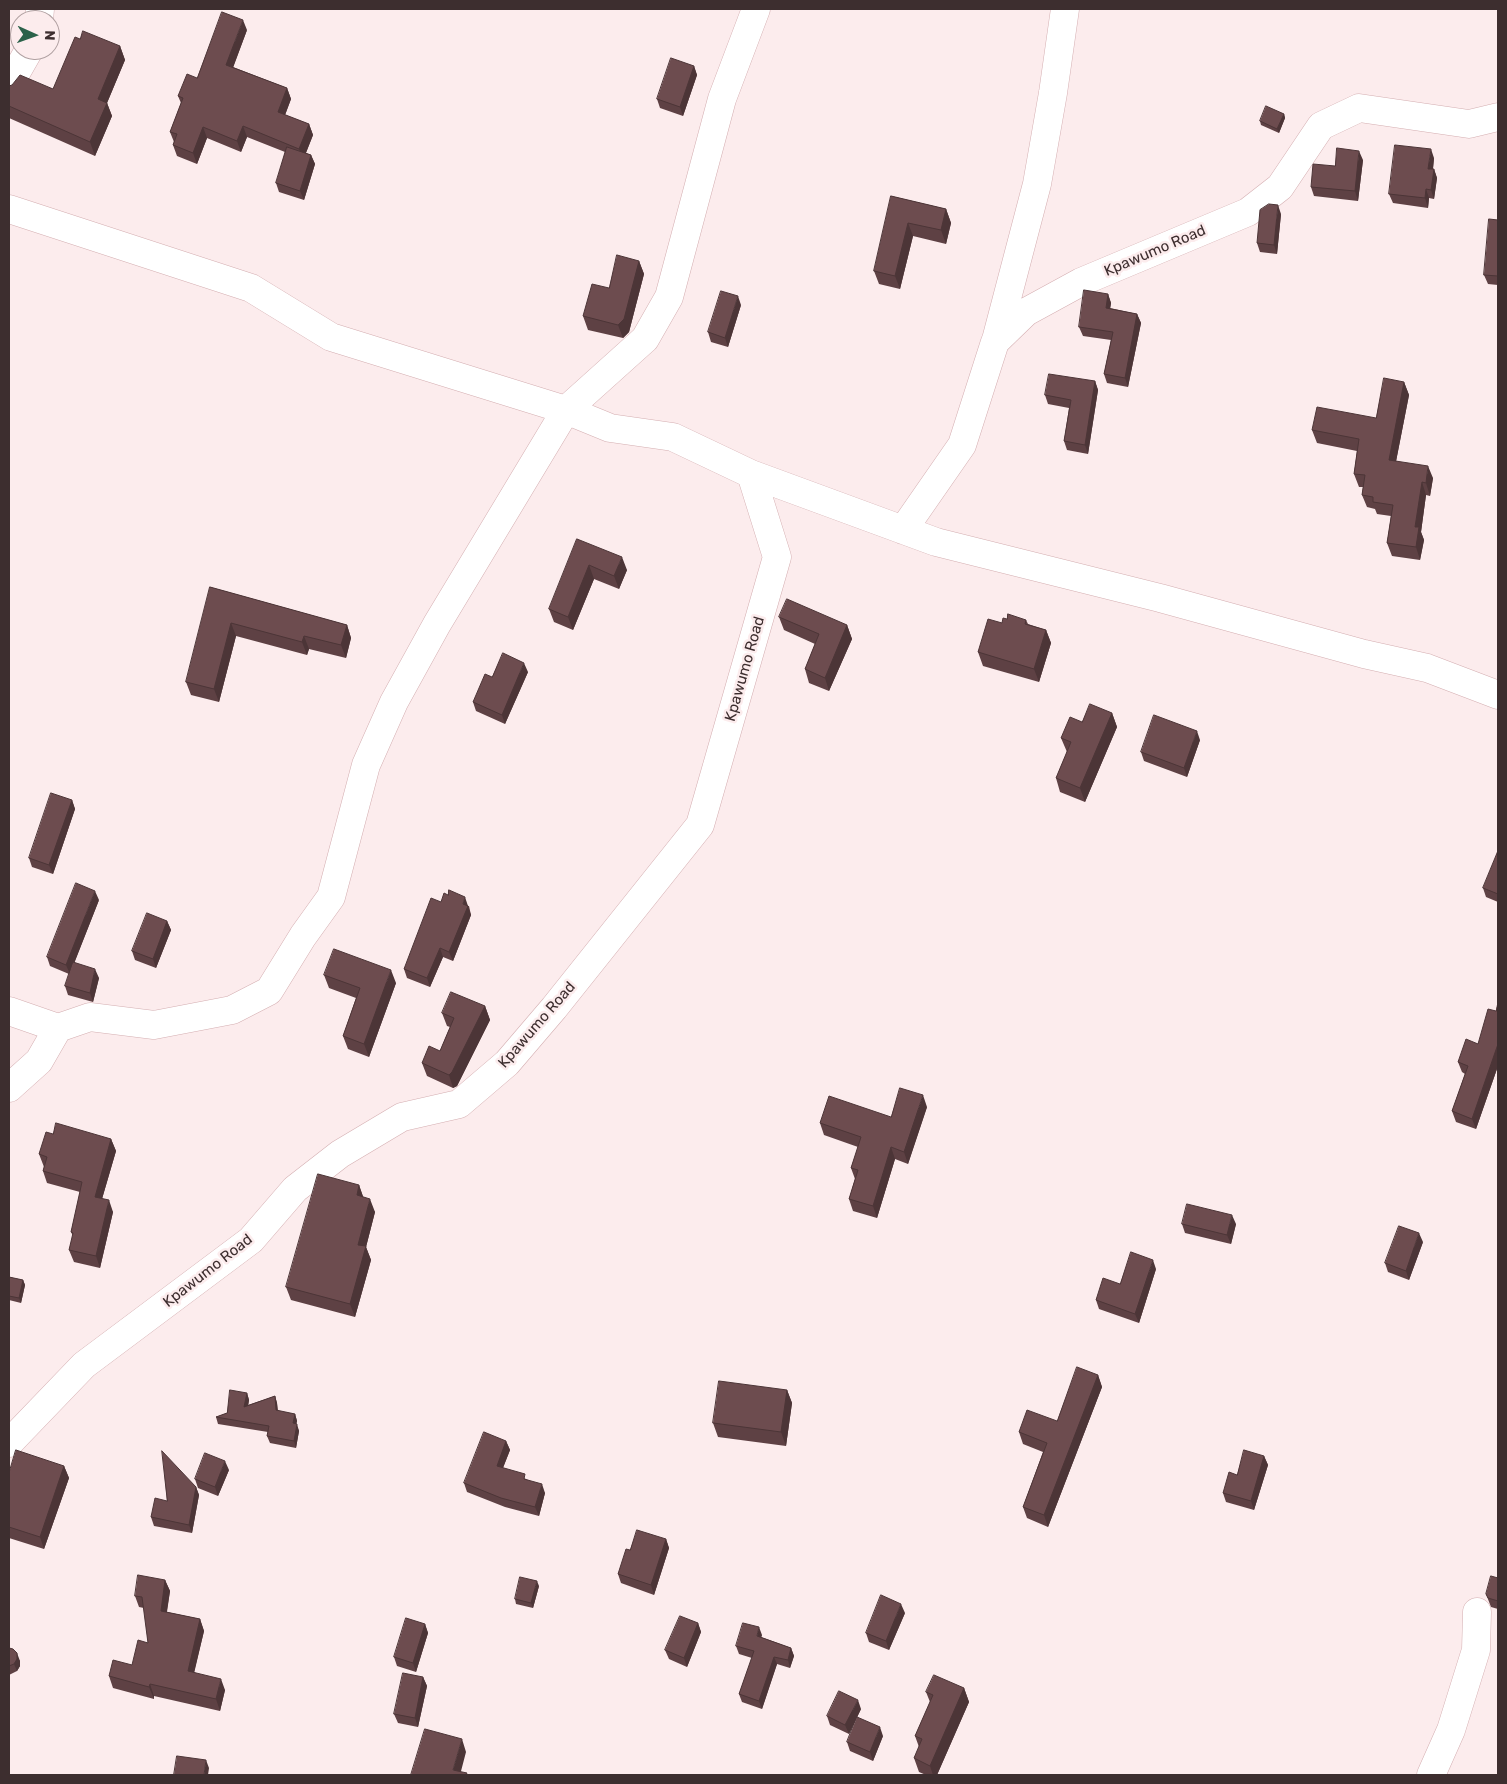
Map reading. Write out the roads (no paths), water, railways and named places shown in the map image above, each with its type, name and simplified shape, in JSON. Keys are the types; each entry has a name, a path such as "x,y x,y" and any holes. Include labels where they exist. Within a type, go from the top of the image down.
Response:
{"street":[{"path":"9,1012 58,1028 90,1017 154,1025 232,1010 269,991 303,936 331,897 366,765 394,702 442,616 566,410 645,339 669,297 722,99 756,9"},
{"path":"995,342 1037,184 1065,9"},
{"path":"9,85 23,60"},
{"name":"Kpawumo Road","path":"903,530 962,445 995,342 1026,312 1081,282 1248,212 1280,187 1321,126 1360,108 1469,124 1498,117"},
{"path":"9,209 251,288 331,337 566,410 610,428 673,437 751,474 936,542 1160,598 1364,654 1427,668 1498,695"},
{"name":"Kpawumo Road","path":"9,1443 84,1366 251,1240 295,1189 340,1154 402,1117 459,1104 507,1063 554,1008 700,825 777,557 751,474"},
{"path":"9,1088 39,1061 58,1028"},
{"path":"1431,1775 1451,1730 1476,1650 1477,1612"}]}
